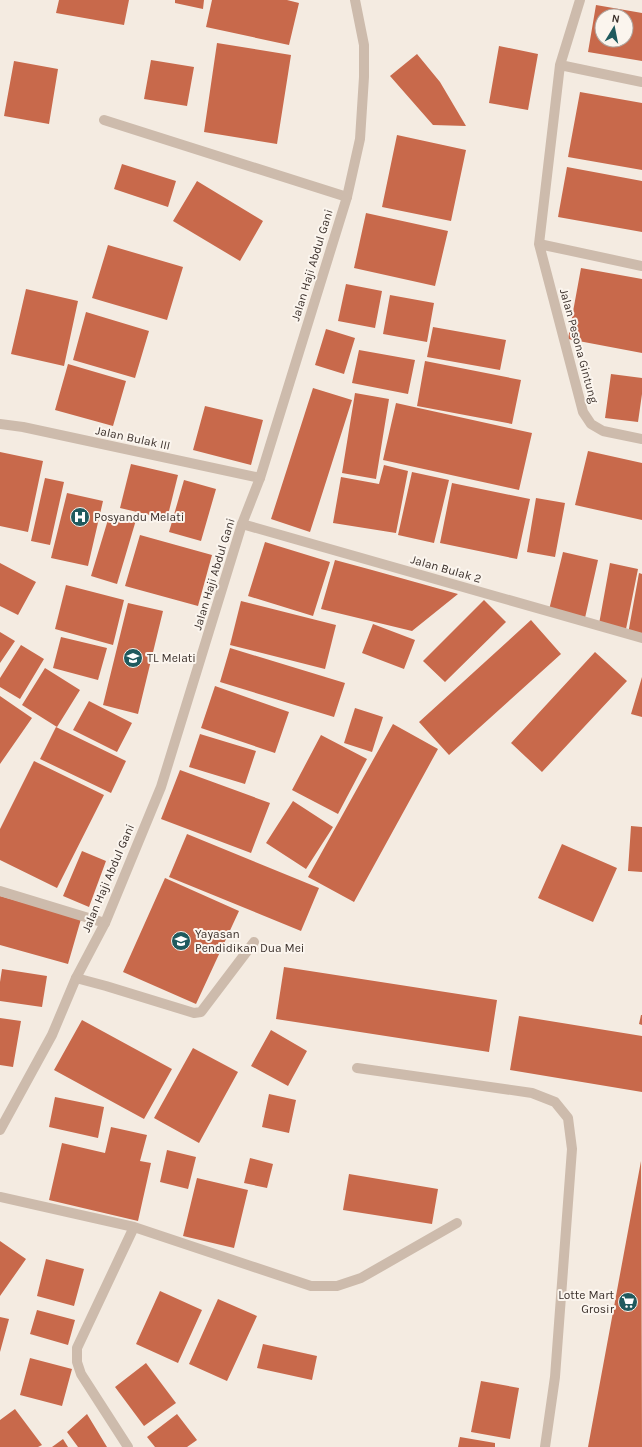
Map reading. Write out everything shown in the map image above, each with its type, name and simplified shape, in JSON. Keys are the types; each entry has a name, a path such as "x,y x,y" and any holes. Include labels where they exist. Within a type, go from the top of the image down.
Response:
{"street":[{"name":"Jalan Haji Abdul Gani","path":"0,1130 52,1035 76,978 105,923 161,787 242,524 260,478 347,197 360,139 364,77 364,45 355,0"},
{"name":"Jalan Pesona Gintung","path":"580,0 560,65 539,244 583,412 591,424 603,431 642,439"},
{"path":"560,65 642,82"},
{"path":"104,120 347,197"},
{"path":"539,244 642,266"},
{"name":"Jalan Bulak III","path":"0,424 23,427 260,478"},
{"name":"Jalan Bulak 2","path":"242,524 642,638"},
{"path":"0,891 105,923"},
{"path":"76,978 194,1014 202,1012 254,942"},
{"path":"357,1068 532,1093 555,1102 568,1118 572,1149 555,1377 545,1447"},
{"path":"0,1197 134,1228 311,1286 337,1286 361,1278 457,1223"},
{"path":"128,1447 81,1374 77,1362 77,1348 134,1228"}],"building":[{"path":"59,0 129,0 124,25 56,13"},
{"path":"175,0 204,0 203,9 175,3"},
{"path":"212,0 287,0 299,3 289,45 206,27"},
{"path":"596,5 613,8 595,8"},
{"path":"634,12 642,13 642,61 588,52 594,17 594,48 634,48"},
{"path":"217,43 291,55 277,144 204,132"},
{"path":"499,46 538,54 528,110 489,103"},
{"path":"417,54 440,82 466,126 433,125 390,76"},
{"path":"151,60 194,67 187,106 144,99"},
{"path":"14,61 58,69 49,124 4,116"},
{"path":"580,92 642,103 642,170 568,157"},
{"path":"397,135 466,150 451,221 382,207"},
{"path":"122,164 176,181 168,207 114,189"},
{"path":"567,167 642,181 642,232 558,217"},
{"path":"197,181 263,221 240,261 173,221"},
{"path":"366,213 448,231 435,286 354,268"},
{"path":"108,245 183,267 167,320 92,298"},
{"path":"581,268 642,279 642,353 568,339"},
{"path":"346,284 382,291 375,328 338,321"},
{"path":"26,289 78,301 64,366 11,354"},
{"path":"390,295 434,303 427,342 383,334"},
{"path":"86,312 149,331 135,378 73,360"},
{"path":"433,327 506,340 500,370 427,357"},
{"path":"326,329 355,338 344,374 315,365"},
{"path":"359,350 415,360 408,394 352,383"},
{"path":"425,361 521,380 512,424 417,406"},
{"path":"68,364 126,381 113,426 55,410"},
{"path":"611,374 642,378 642,394 638,422 605,418"},
{"path":"313,388 352,400 310,532 271,519"},
{"path":"355,393 389,399 376,479 342,473"},
{"path":"396,403 532,433 519,490 383,460"},
{"path":"205,406 263,420 251,465 193,450"},
{"path":"588,451 642,463 642,520 575,505"},
{"path":"0,452 43,461 28,532 0,526"},
{"path":"131,464 178,475 167,519 120,508"},
{"path":"384,465 408,471 396,533 333,523 341,477 379,484"},
{"path":"412,472 449,480 434,543 398,535"},
{"path":"45,478 64,482 50,545 31,541"},
{"path":"184,480 216,489 201,541 169,532"},
{"path":"452,483 530,499 517,559 440,543"},
{"name":"Posyandu Melati","path":"67,493 103,501 88,566 51,558"},
{"path":"536,498 565,503 555,557 527,552"},
{"path":"110,513 136,520 117,584 91,576"},
{"path":"140,535 212,555 198,606 125,586"},
{"path":"265,542 330,562 313,616 248,596"},
{"path":"563,552 598,560 585,618 549,610"},
{"path":"335,560 458,594 412,631 321,609"},
{"path":"0,563 36,582 18,615 0,606"},
{"path":"610,563 638,569 626,629 599,624"},
{"path":"639,573 642,574 642,637 628,634"},
{"path":"66,585 124,600 113,645 55,629"},
{"path":"484,600 506,622 445,682 423,661"},
{"path":"241,601 336,625 325,669 230,645"},
{"name":"TL Melati","path":"128,603 163,611 138,714 103,705"},
{"path":"531,620 561,654 449,755 419,722"},
{"path":"373,624 415,640 404,669 362,653"},
{"path":"0,632 15,641 0,663"},
{"path":"61,637 107,648 98,680 53,668"},
{"path":"21,645 44,659 20,699 0,687 0,678"},
{"path":"230,648 345,683 334,717 220,682"},
{"path":"595,652 627,681 542,772 511,743"},
{"path":"45,668 80,690 57,727 22,705"},
{"path":"642,677 642,717 631,714"},
{"path":"215,686 289,712 275,753 201,728"},
{"path":"0,696 32,718 0,764"},
{"path":"89,701 132,723 117,752 73,730"},
{"path":"355,708 383,717 372,752 344,743"},
{"path":"393,724 438,749 354,902 308,877"},
{"path":"56,727 126,761 111,793 40,759"},
{"path":"200,734 256,751 245,784 189,767"},
{"path":"321,735 367,759 338,814 292,790"},
{"path":"34,761 104,795 57,888 0,860 0,829"},
{"path":"180,770 270,803 251,853 161,819"},
{"path":"293,801 333,827 306,869 266,843"},
{"path":"631,826 642,827 642,872 628,871"},
{"name":"Yayasan Pendidikan Dua Mei","path":"187,834 319,888 301,931 169,877"},
{"path":"562,844 617,868 593,922 538,898"},
{"path":"82,851 106,861 89,907 63,896"},
{"name":"Yayasan Pendidikan Dua Mei","path":"165,878 239,911 196,1004 123,972"},
{"path":"0,896 81,919 68,964 0,945"},
{"path":"284,967 497,1000 489,1052 276,1019"},
{"path":"2,969 47,976 42,1007 0,1001"},
{"path":"642,1015 642,1025 639,1024"},
{"path":"519,1016 642,1036 642,1092 510,1070"},
{"path":"0,1018 21,1021 13,1067 0,1065"},
{"path":"82,1020 172,1069 144,1119 54,1070"},
{"path":"271,1030 307,1051 288,1086 251,1066"},
{"path":"193,1048 238,1072 199,1143 154,1118"},
{"path":"269,1094 296,1100 289,1133 262,1127"},
{"path":"55,1097 104,1107 98,1138 49,1127"},
{"path":"111,1127 147,1135 140,1161 151,1163 138,1221 49,1200 62,1143 105,1153"},
{"path":"167,1150 196,1157 188,1189 160,1182"},
{"path":"250,1158 273,1164 267,1188 244,1183"},
{"name":"Lotte Mart Grosir","path":"641,1161 642,1447 588,1447"},
{"path":"349,1174 438,1189 432,1224 343,1210"},
{"path":"197,1178 248,1190 234,1248 183,1236"},
{"path":"0,1241 26,1259 0,1296"},
{"path":"46,1259 84,1269 74,1306 37,1296"},
{"path":"160,1291 202,1310 178,1363 136,1344"},
{"path":"218,1299 257,1316 227,1381 189,1364"},
{"path":"37,1310 75,1320 68,1345 30,1334"},
{"path":"0,1317 9,1319 0,1352"},
{"path":"263,1344 317,1356 312,1380 257,1368"},
{"path":"30,1358 72,1369 62,1406 20,1395"},
{"path":"146,1363 176,1403 144,1426 115,1387"},
{"path":"481,1381 519,1388 510,1439 471,1432"},
{"path":"15,1409 42,1445 38,1447 0,1447 0,1420"},
{"path":"87,1414 107,1447 78,1447 67,1432"},
{"path":"177,1414 197,1440 187,1447 155,1447 147,1437"},
{"path":"460,1437 495,1443 495,1447 458,1447"},
{"path":"63,1439 68,1447 52,1447"}],"place":[{"name":"Posyandu Melati","path":"80,517"},
{"name":"TL Melati","path":"133,658"},
{"name":"Yayasan Pendidikan Dua Mei","path":"181,941"},
{"name":"Lotte Mart Grosir","path":"628,1302"}]}
